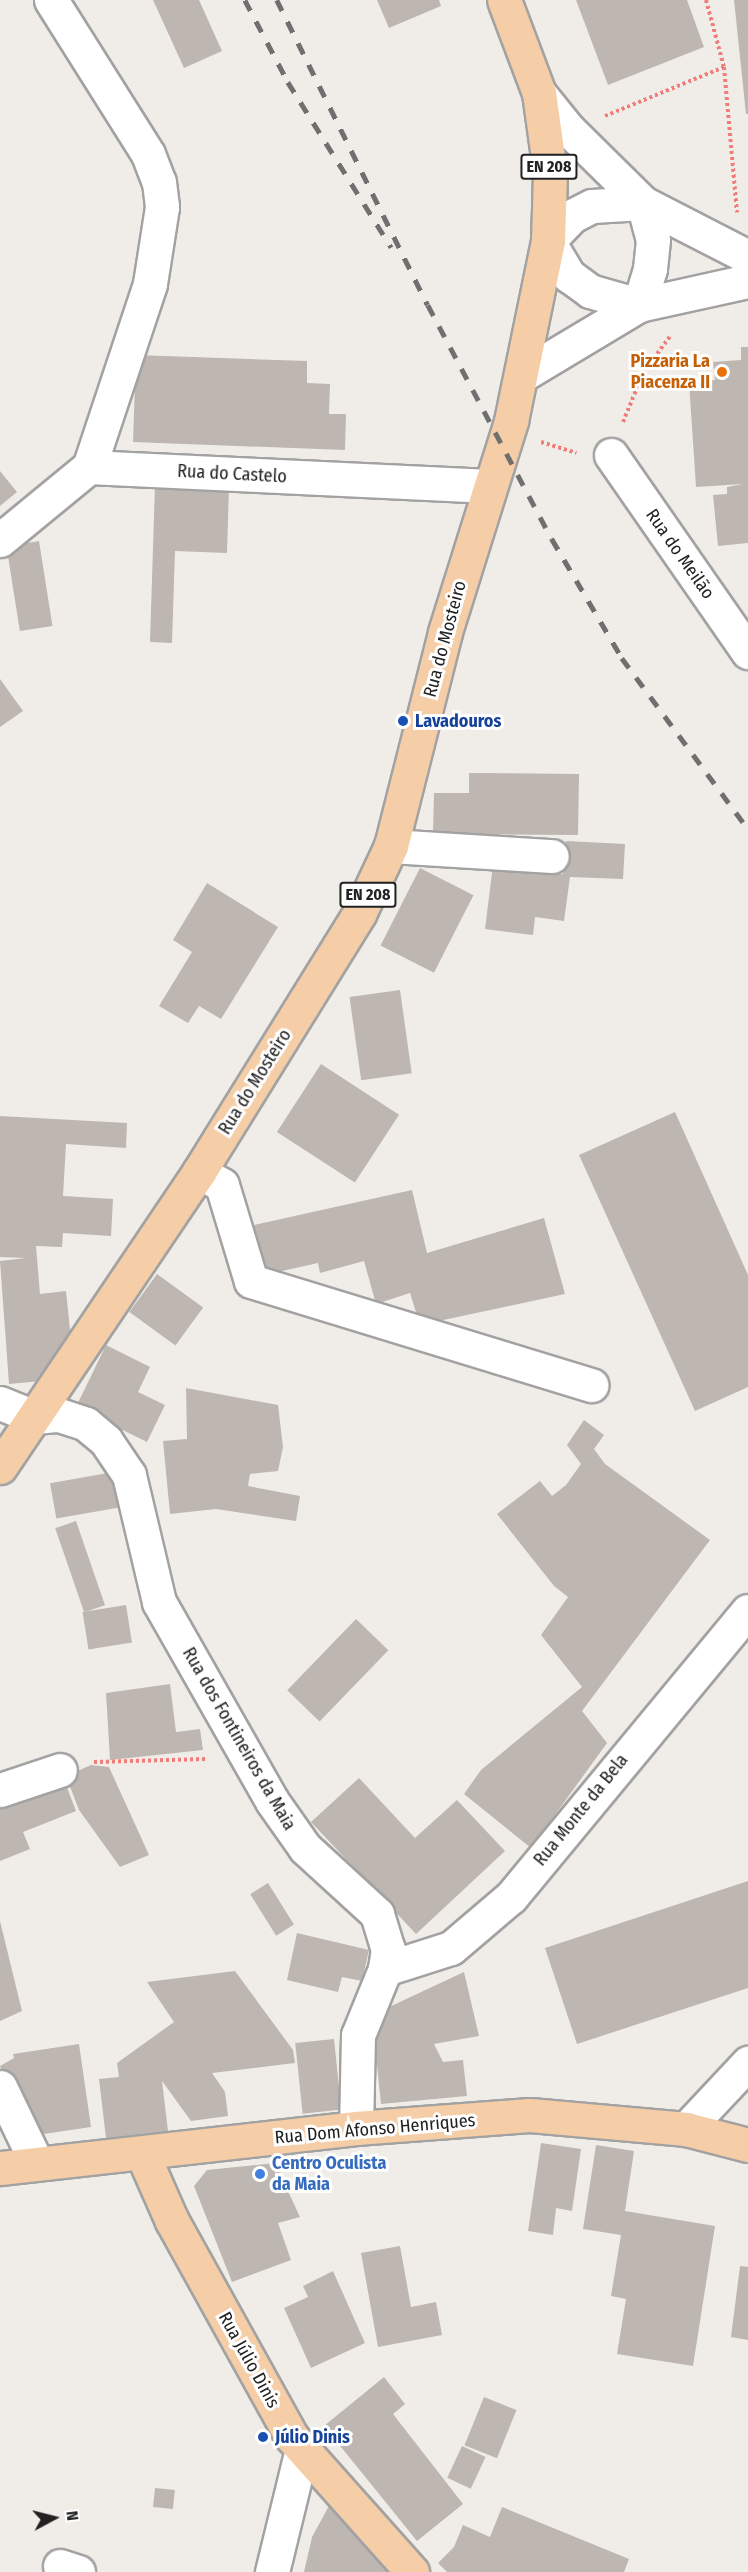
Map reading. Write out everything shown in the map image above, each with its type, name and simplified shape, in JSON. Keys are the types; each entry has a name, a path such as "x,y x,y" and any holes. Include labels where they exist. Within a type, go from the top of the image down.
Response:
{"main road":[{"name":"Rua do Mosteiro","path":"0,1467 199,1172 354,922 391,846 445,632 511,420 548,241 550,172 539,93 504,0"},
{"name":"Rua Dom Afonso Henriques","path":"0,2168 356,2128 530,2115 686,2129 748,2145"},
{"name":"Rua Júlio Dinis","path":"142,2153 172,2221 302,2449 412,2572"}],"street":[{"path":"0,540 90,467 150,284 162,207 159,182 148,154 51,0"},
{"path":"539,93 568,129 643,203 741,253"},
{"path":"639,305 590,291 569,276 548,241 572,216 592,206 643,203"},
{"path":"639,305 650,269 653,240 643,203"},
{"path":"522,375 639,305 748,281"},
{"name":"Rua do Meilão","path":"611,455 748,652"},
{"name":"Rua do Castelo","path":"90,467 490,486"},
{"path":"391,846 552,856"},
{"path":"199,1172 222,1185 251,1281 591,1385"},
{"name":"Rua dos Fontineiros da Maia","path":"0,1402 35,1417 59,1415 87,1424 106,1441 129,1475 159,1602 305,1848 377,1914 388,1949 385,1969 357,2034 356,2128"},
{"name":"Rua Monte da Bela","path":"385,1969 451,1948 482,1926 511,1897 641,1735 748,1611"},
{"path":"0,1790 60,1770"},
{"path":"686,2129 748,2063"},
{"path":"0,2087 37,2164"},
{"path":"272,2572 302,2449"}],"path":[{"path":"706,0 724,67 741,253"},
{"path":"568,129 724,67"},
{"path":"511,420 543,444 576,453 611,455 643,373 674,333"},
{"path":"60,1770 84,1760 114,1764 201,1760 244,1748"}],"building":[{"path":"153,0 199,0 222,51 184,68"},
{"path":"377,0 439,0 441,6 389,28"},
{"path":"576,0 687,0 704,47 608,85"},
{"path":"734,0 748,0 748,114 746,114"},
{"path":"741,347 748,347 748,543 718,546 713,495 727,494 727,487 743,484 696,487 689,382 715,380 713,362 741,360"},
{"path":"136,355 307,361 307,383 330,384 329,414 346,414 345,450 133,442"},
{"path":"0,471 17,492 0,506"},
{"path":"155,484 229,486 227,553 175,551 172,643 150,642"},
{"path":"39,541 52,626 20,631 6,546"},
{"path":"0,679 23,711 0,727"},
{"path":"469,773 579,774 578,835 433,834 434,793 469,793"},
{"path":"566,841 625,844 623,879 570,877 564,921 535,917 533,935 485,929 493,865 563,874"},
{"path":"420,868 473,895 434,973 381,946"},
{"path":"207,883 278,927 221,1019 199,1006 188,1023 159,1006 192,952 173,940"},
{"path":"400,990 412,1073 361,1080 349,997"},
{"path":"321,1064 399,1115 355,1183 277,1132"},
{"path":"675,1112 748,1275 748,1387 695,1411 579,1155"},
{"path":"0,1116 127,1123 126,1148 66,1144 63,1196 113,1199 111,1236 63,1233 62,1247 36,1246 40,1294 66,1291 75,1378 9,1384 0,1261 26,1258 0,1257"},
{"path":"412,1190 427,1253 544,1218 565,1294 420,1325 410,1293 376,1304 364,1261 320,1273 318,1263 264,1275 250,1226"},
{"path":"157,1274 203,1308 175,1346 129,1312"},
{"path":"106,1345 150,1367 138,1392 165,1405 147,1442 76,1407"},
{"path":"186,1388 278,1405 283,1447 278,1471 250,1474 248,1486 300,1496 296,1521 216,1509 170,1514 163,1441 187,1439"},
{"path":"584,1420 604,1435 594,1449 605,1464 710,1540 582,1711 607,1743 531,1848 464,1794 481,1770 582,1687 541,1635 568,1597 554,1586 497,1514 540,1481 552,1496 566,1485 581,1464 567,1445"},
{"path":"119,1471 125,1506 56,1519 50,1483"},
{"path":"76,1521 105,1605 84,1612 55,1528"},
{"path":"126,1605 132,1643 88,1649 83,1612"},
{"path":"356,1619 388,1650 320,1721 287,1690"},
{"path":"170,1684 176,1732 200,1729 203,1750 110,1760 106,1693"},
{"path":"91,1765 109,1767 149,1855 120,1867 79,1810 66,1776"},
{"path":"63,1777 76,1811 23,1832 30,1849 0,1861 0,1801"},
{"path":"359,1778 415,1838 457,1800 505,1851 416,1934 311,1822"},
{"path":"748,1881 748,1988 577,2044 545,1948"},
{"path":"268,1883 294,1925 276,1936 250,1894"},
{"path":"0,1921 22,2011 0,2021"},
{"path":"297,1933 369,1950 362,1981 342,1977 338,1992 287,1980"},
{"path":"235,1971 293,2050 295,2063 212,2073 225,2092 228,2116 191,2121 162,2081 168,2131 106,2138 99,2079 119,2077 117,2063 174,2022 147,1982"},
{"path":"464,1972 479,2036 434,2044 443,2062 463,2060 467,2096 381,2104 372,2015"},
{"path":"334,2039 341,2110 303,2114 295,2043"},
{"path":"79,2044 91,2127 30,2136 0,2066 14,2058 13,2054"},
{"path":"541,2143 581,2149 572,2211 556,2208 553,2235 528,2231"},
{"path":"596,2145 634,2151 625,2211 715,2226 693,2366 617,2354 626,2299 611,2296 621,2235 583,2229"},
{"path":"275,2163 300,2217 278,2223 291,2260 232,2282 194,2186 207,2170"},
{"path":"400,2246 411,2307 436,2302 442,2335 378,2347 361,2253"},
{"path":"740,2266 748,2267 748,2340 731,2337"},
{"path":"333,2271 365,2343 311,2368 284,2308 308,2297 303,2286"},
{"path":"384,2377 405,2404 393,2414 463,2504 417,2541 324,2426"},
{"path":"484,2397 516,2410 497,2458 465,2445"},
{"path":"462,2446 486,2457 471,2489 447,2478"},
{"path":"155,2488 175,2490 173,2509 153,2507"},
{"path":"337,2491 399,2572 304,2572 312,2537"},
{"path":"502,2507 629,2559 624,2572 447,2572 438,2563 454,2547 463,2525 490,2537"}],"railway":[{"path":"245,0 288,82 391,247"},
{"path":"277,0 428,305 552,539 622,658 748,829"}],"place":[{"name":"Pizzaria La Piacenza II","path":"722,372"},
{"name":"Lavadouros","path":"403,721"},
{"name":"Centro Oculista da Maia","path":"260,2174"},
{"name":"Júlio Dinis","path":"263,2437"}]}
